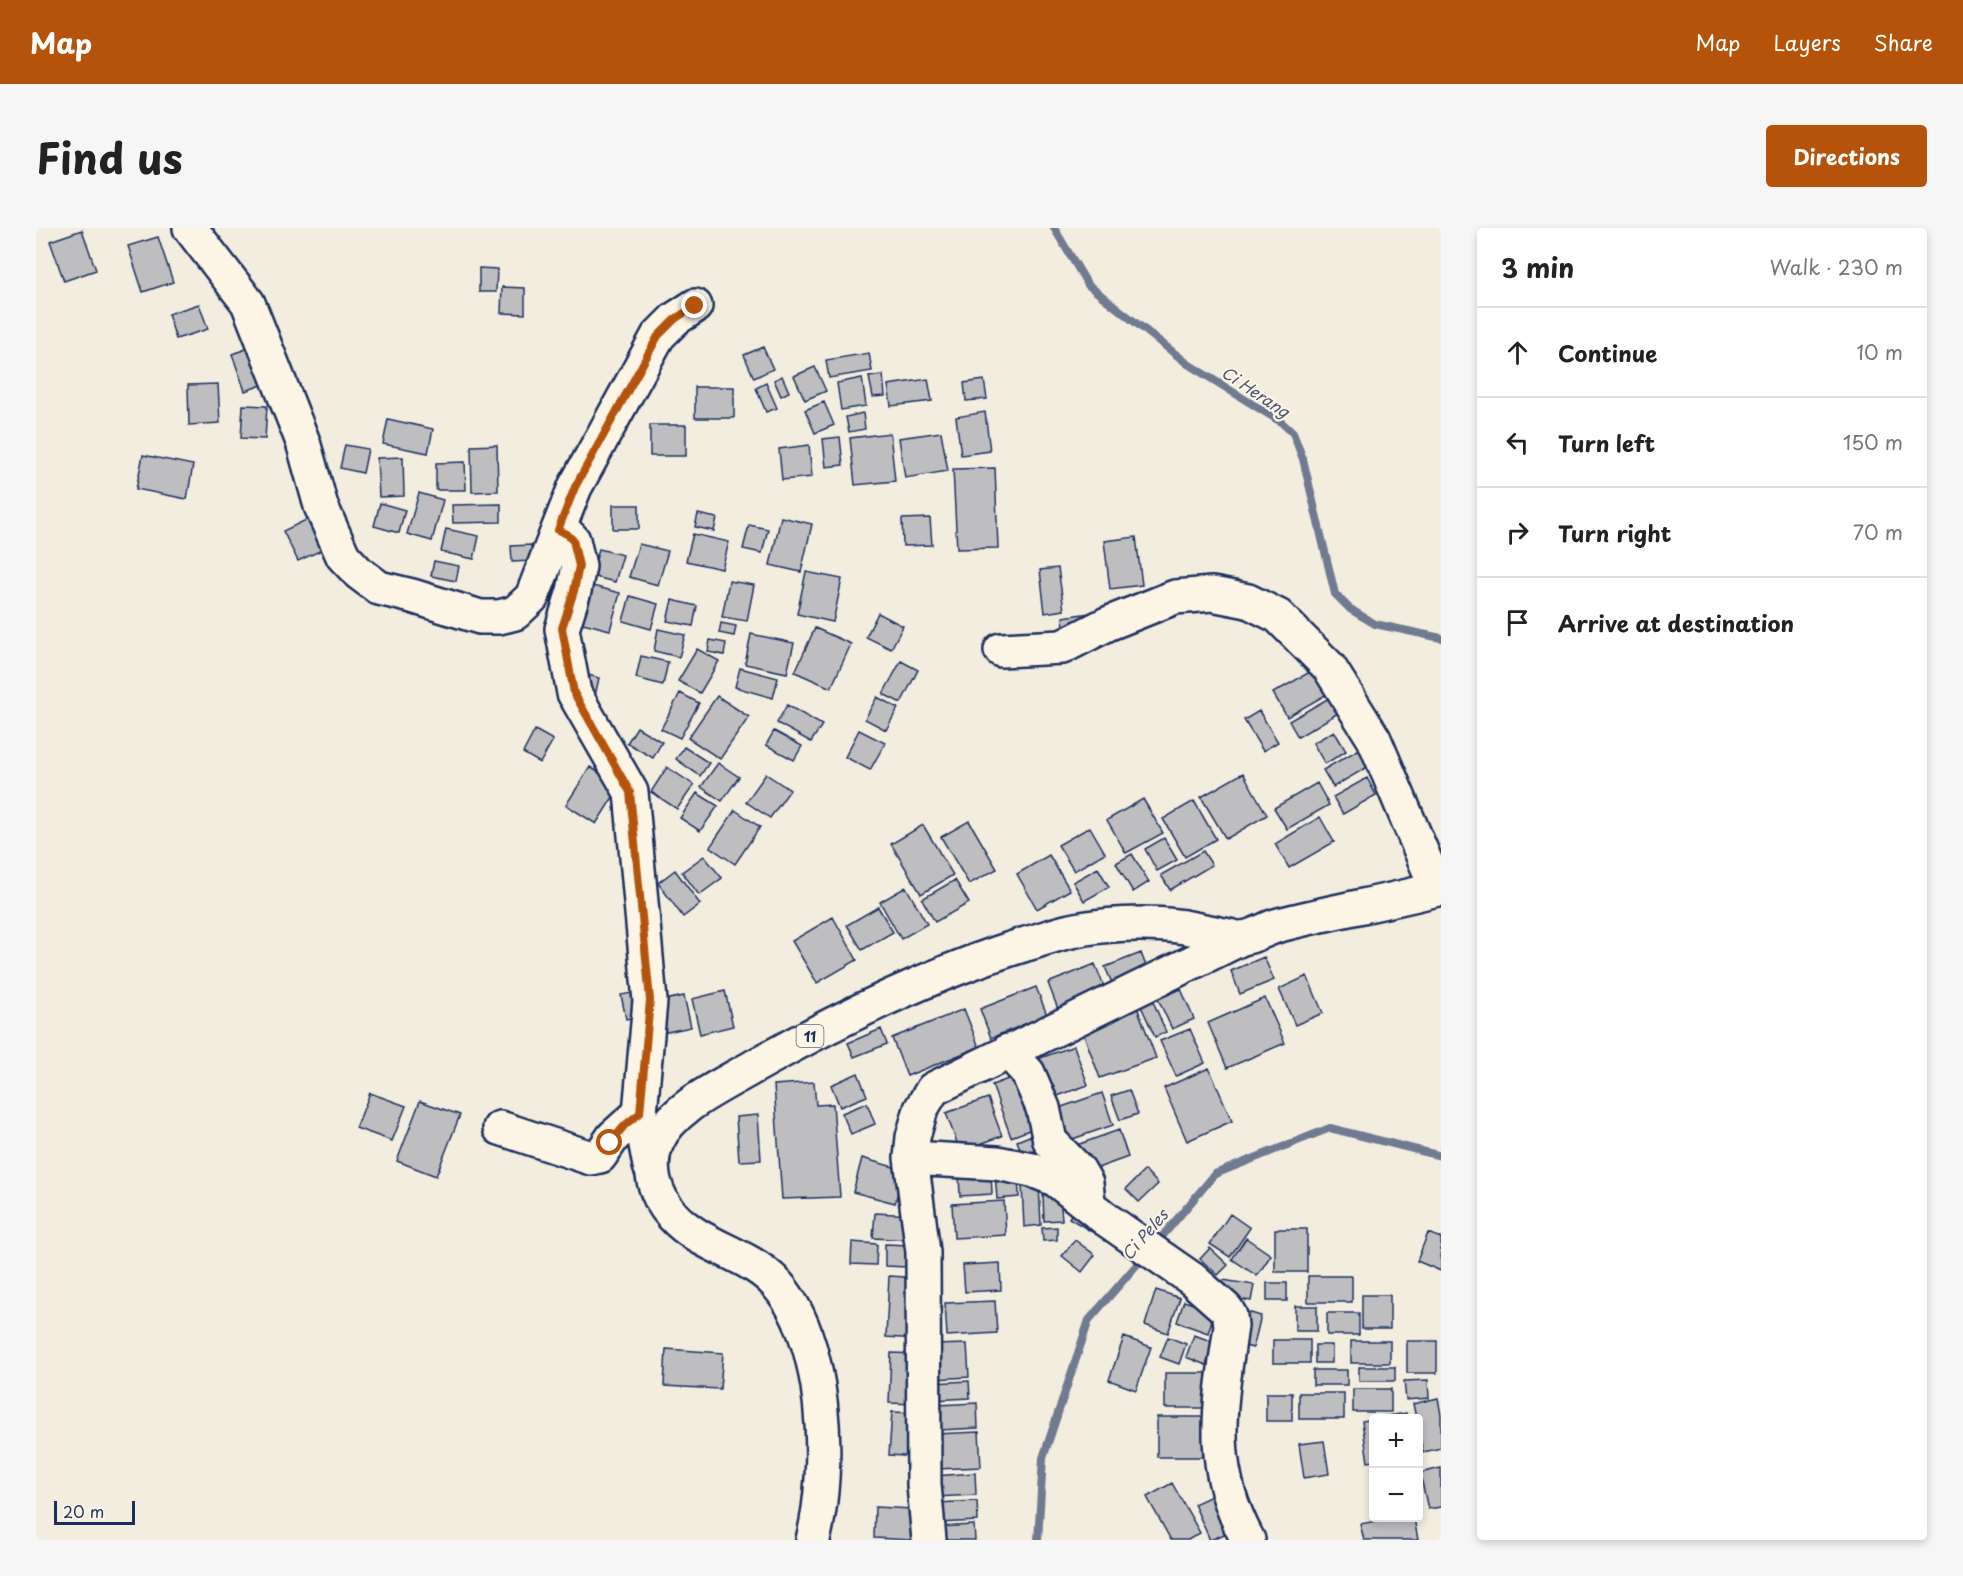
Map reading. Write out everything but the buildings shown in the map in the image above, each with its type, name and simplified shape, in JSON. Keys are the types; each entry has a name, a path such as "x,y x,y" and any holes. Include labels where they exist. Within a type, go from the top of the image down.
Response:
{"main road":[{"path":"190,228 248,303 303,442 321,506 343,556 359,573 379,588 480,616 499,617 515,613 532,597 575,487 658,336 675,319 695,306"},
{"path":"558,530 573,540 579,566 562,628 574,693 630,792 650,1000 640,1113 657,1191 673,1215 696,1235 744,1259 773,1281 792,1307 809,1341 821,1409 824,1464 813,1540"},
{"path":"1001,650 1062,647 1107,624 1175,597 1212,594 1248,601 1278,616 1329,667 1374,739 1439,888"},
{"name":"11","path":"651,1166 657,1141 671,1122 695,1100 839,1022 938,976 999,952 1072,930 1132,924 1175,926 1242,938 1276,926 1439,888"},
{"path":"929,1540 924,1485 923,1252 911,1158 913,1137 921,1108 933,1089 1242,938"},
{"path":"1008,1051 1029,1072 1043,1108 1050,1142 1079,1171 1098,1212"},
{"path":"500,1128 596,1158 604,1152 619,1131 640,1113"},
{"path":"911,1158 997,1163 1032,1170 1055,1179 1192,1279 1226,1310 1230,1316 1231,1326 1219,1413 1220,1451 1225,1483 1236,1517 1248,1540"}],"waterway":[{"name":"Ci Herang","path":"1054,228 1088,285 1188,364 1281,422 1293,433 1303,459 1335,594 1350,609 1375,624 1441,638"},
{"name":"Ci Peles","path":"1155,1245 1215,1174 1330,1128 1441,1156"},
{"name":"Ci Peles","path":"1038,1540 1043,1458 1089,1320 1146,1254"}],"route":[{"path":"610,1143 613,1137 640,1113 650,1000 641,889 630,792 574,693 562,628 579,566 573,540 558,530 575,487 658,336 675,319 695,306"}]}
